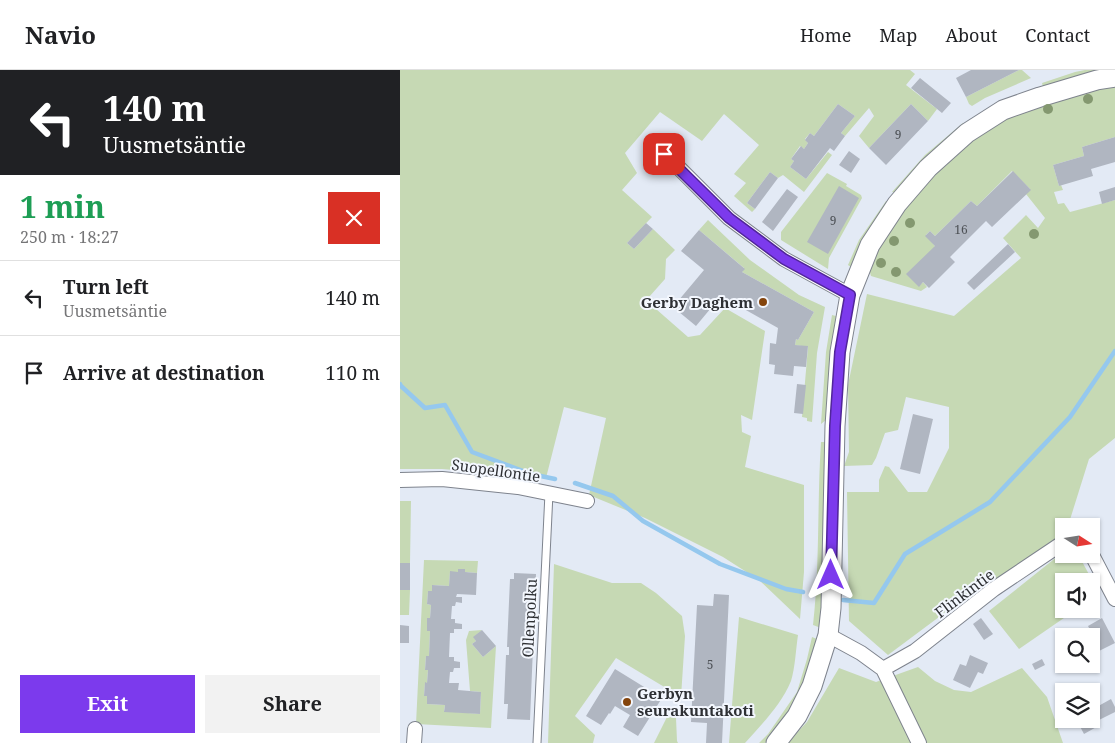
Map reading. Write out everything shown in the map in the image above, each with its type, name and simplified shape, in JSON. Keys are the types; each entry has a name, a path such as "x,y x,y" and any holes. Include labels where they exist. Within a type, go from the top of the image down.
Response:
{"street":[{"path":"776,743 797,716 812,686 828,635 831,608 835,426 840,352 850,295 870,245 897,204 928,168 967,133 1003,110 1040,97 1115,77"},
{"path":"664,154 729,218 759,241 784,259 850,295"},
{"name":"Suopellontie","path":"400,480 442,479 518,487 586,501"},
{"name":"Flinkintie","path":"883,669 915,651 994,589 1055,548"},
{"path":"1096,563 1115,599"},
{"path":"828,635 861,653 883,669 919,743"}],"lane":[{"name":"Ollenpolku","path":"537,743 549,493"}],"green space":[{"path":"400,70 910,70 915,74 906,85 937,109 928,121 911,104 869,148 859,136 874,116 869,108 845,136 841,133 855,116 838,104 814,136 810,133 805,139 808,143 804,149 800,146 791,159 794,161 790,167 806,179 828,152 832,155 804,192 783,175 778,178 770,172 747,203 755,209 752,212 734,196 746,183 734,174 759,145 724,114 702,141 660,112 625,153 637,173 622,190 652,217 627,243 634,249 653,229 675,250 666,259 665,279 649,297 656,309 688,337 700,335 725,308 765,331 752,420 741,415 742,432 751,436 745,467 804,485 804,572 800,619 759,580 723,557 645,518 589,495 606,418 564,407 546,478 442,469 400,469"},
{"path":"1022,70 1031,78 985,98 972,106 969,104 966,97"},
{"path":"1085,70 1115,70 1043,87 1042,83"},
{"path":"1115,84 1115,137 1082,147 1084,156 1053,165 1059,186 1061,185 1063,190 1054,192 1058,204 1064,203 1070,212 1115,200 1115,438 1089,459 1071,518 1055,518 1055,540 1018,571 986,582 888,655 849,621 847,492 879,492 879,480 885,466 889,467 908,492 927,492 949,448 949,407 906,397 898,430 885,433 872,465 844,466 849,452 848,385 867,294 954,316 1021,258 1003,238 1026,215 1038,228 1045,218 1026,194 1030,189 1012,171 977,206 971,201 935,236 930,231 926,235 935,246 919,286 923,282 927,287 921,291 871,276 869,269 894,224 909,203 943,164 984,132 1006,119 1059,99"},
{"path":"963,123 964,125 897,193 892,192 925,155"},
{"path":"827,173 847,184 846,186 861,195 862,198 829,258 828,269 781,240 781,232"},
{"path":"886,201 888,203 852,268 848,265 859,240"},
{"path":"708,220 750,260 799,295 825,307 817,353 812,422 802,417 808,347 795,345 796,339 798,340 814,312 742,272 744,268 699,230"},
{"path":"832,315 836,316 830,353 826,420 821,424 826,352"},
{"path":"821,442 827,442 827,515 821,628 813,625 817,579"},
{"path":"400,501 411,501 410,563 400,563"},
{"path":"1055,558 1055,563 1083,563 1088,573 1055,573 1055,618 1064,618 1019,649 989,611"},
{"path":"424,560 478,561 477,573 458,569 458,572 450,572 449,586 432,585 432,591 428,591 427,604 431,605 430,618 427,618 427,631 430,631 429,656 426,656 425,670 428,670 427,683 425,683 424,696 427,696 427,704 445,705 444,711 480,714 481,692 470,691 466,640 469,631 482,630 474,637 476,641 472,644 483,657 496,646 491,728 416,724"},
{"path":"554,564 612,583 641,583 656,593 682,616 685,636 681,697 616,658 575,716 595,735 593,743 548,743"},
{"path":"400,590 410,590 409,615 400,615"},
{"path":"739,617 798,635 791,681 782,698 771,714 745,743 729,743"},
{"path":"812,637 817,639 813,659 809,673 794,706 773,735 765,743 759,743 768,734 797,692"},
{"path":"918,667 935,681 954,690 971,692 1022,668 1047,697 1055,720 1055,728 1058,728 1063,743 787,743 807,722 839,668 876,682"},
{"path":"669,713 676,718 678,743 654,743"}],"building":[{"path":"971,70 1019,70 966,97 956,78"},
{"path":"920,78 951,103 942,113 911,88"},
{"path":"838,104 855,116 841,133 845,136 834,151 830,148 806,179 790,167 794,161 791,159 801,146 804,149 808,143 805,140 810,133 814,136"},
{"path":"911,104 928,121 886,165 869,148"},
{"path":"1115,137 1115,162 1091,169 1093,176 1059,186 1053,165 1084,156 1082,147"},
{"path":"849,151 860,159 851,173 839,165"},
{"path":"1013,171 1031,190 992,227 986,221 950,257 955,262 929,288 923,282 919,287 906,274 935,246 925,236 930,231 935,236 971,201 977,206"},
{"path":"770,172 778,178 755,209 747,203"},
{"path":"839,186 859,198 828,254 807,242"},
{"path":"1115,187 1115,200 1102,204 1099,192"},
{"path":"787,189 798,197 773,231 762,222"},
{"path":"646,223 653,229 634,249 627,243"},
{"name":"Gerby Daghem","path":"699,230 745,269 742,272 814,312 798,340 796,339 795,345 808,346 806,367 794,366 793,376 774,374 775,365 769,364 770,343 776,344 778,328 721,296 696,326 673,307 704,270 681,251"},
{"path":"1008,244 1015,252 974,290 967,283"},
{"path":"797,384 806,385 803,414 794,413"},
{"path":"913,414 933,419 920,474 900,469"},
{"path":"400,563 410,563 410,590 400,590"},
{"path":"458,569 477,573 476,595 457,594 456,597 462,597 462,603 456,602 455,606 452,606 451,619 455,619 455,623 462,624 462,629 454,629 454,633 450,633 449,657 454,657 454,661 460,662 460,668 454,668 453,672 450,672 449,683 459,683 458,690 481,692 480,714 444,712 445,705 427,704 427,696 424,696 425,682 427,683 428,670 425,670 426,656 429,656 430,631 427,631 427,618 430,618 431,605 427,604 428,591 432,591 432,585 449,586 450,571 458,572"},
{"path":"514,573 536,574 530,720 507,719 508,704 504,704 506,655 509,655 509,647 507,647 510,579 514,579"},
{"path":"714,594 729,595 722,743 706,743 707,723 691,722 697,605 713,606"},
{"path":"981,618 993,634 984,640 973,624"},
{"path":"1102,618 1115,643 1100,650 1100,628 1089,628 1088,626"},
{"path":"400,625 409,626 409,643 400,643"},
{"path":"482,630 496,646 483,657 472,644 476,641 473,637"},
{"path":"970,655 988,663 983,674 978,672 970,688 953,680 960,664 966,666"},
{"path":"1042,659 1045,665 1035,670 1032,664"},
{"name":"Gerbyn seurakuntakoti","path":"615,669 662,698 638,736 623,727 630,715 615,706 601,725 586,716"},
{"path":"1111,699 1115,712 1100,720 1100,705"},
{"path":"1081,728 1095,728 1084,734"}],"waterway":[{"path":"843,600 874,603 905,554 990,502 1070,417 1115,351"},
{"path":"400,384 425,408 445,405 472,452 531,474 555,479"},
{"path":"575,483 613,496 643,521 720,564 786,589 803,592"}],"place":[{"name":"Gerby Daghem","path":"763,302"},
{"name":"Gerbyn seurakuntakoti","path":"627,702"}],"route":[{"path":"664,154 729,218 775,253 850,295 840,352 835,426 831,575"}]}
